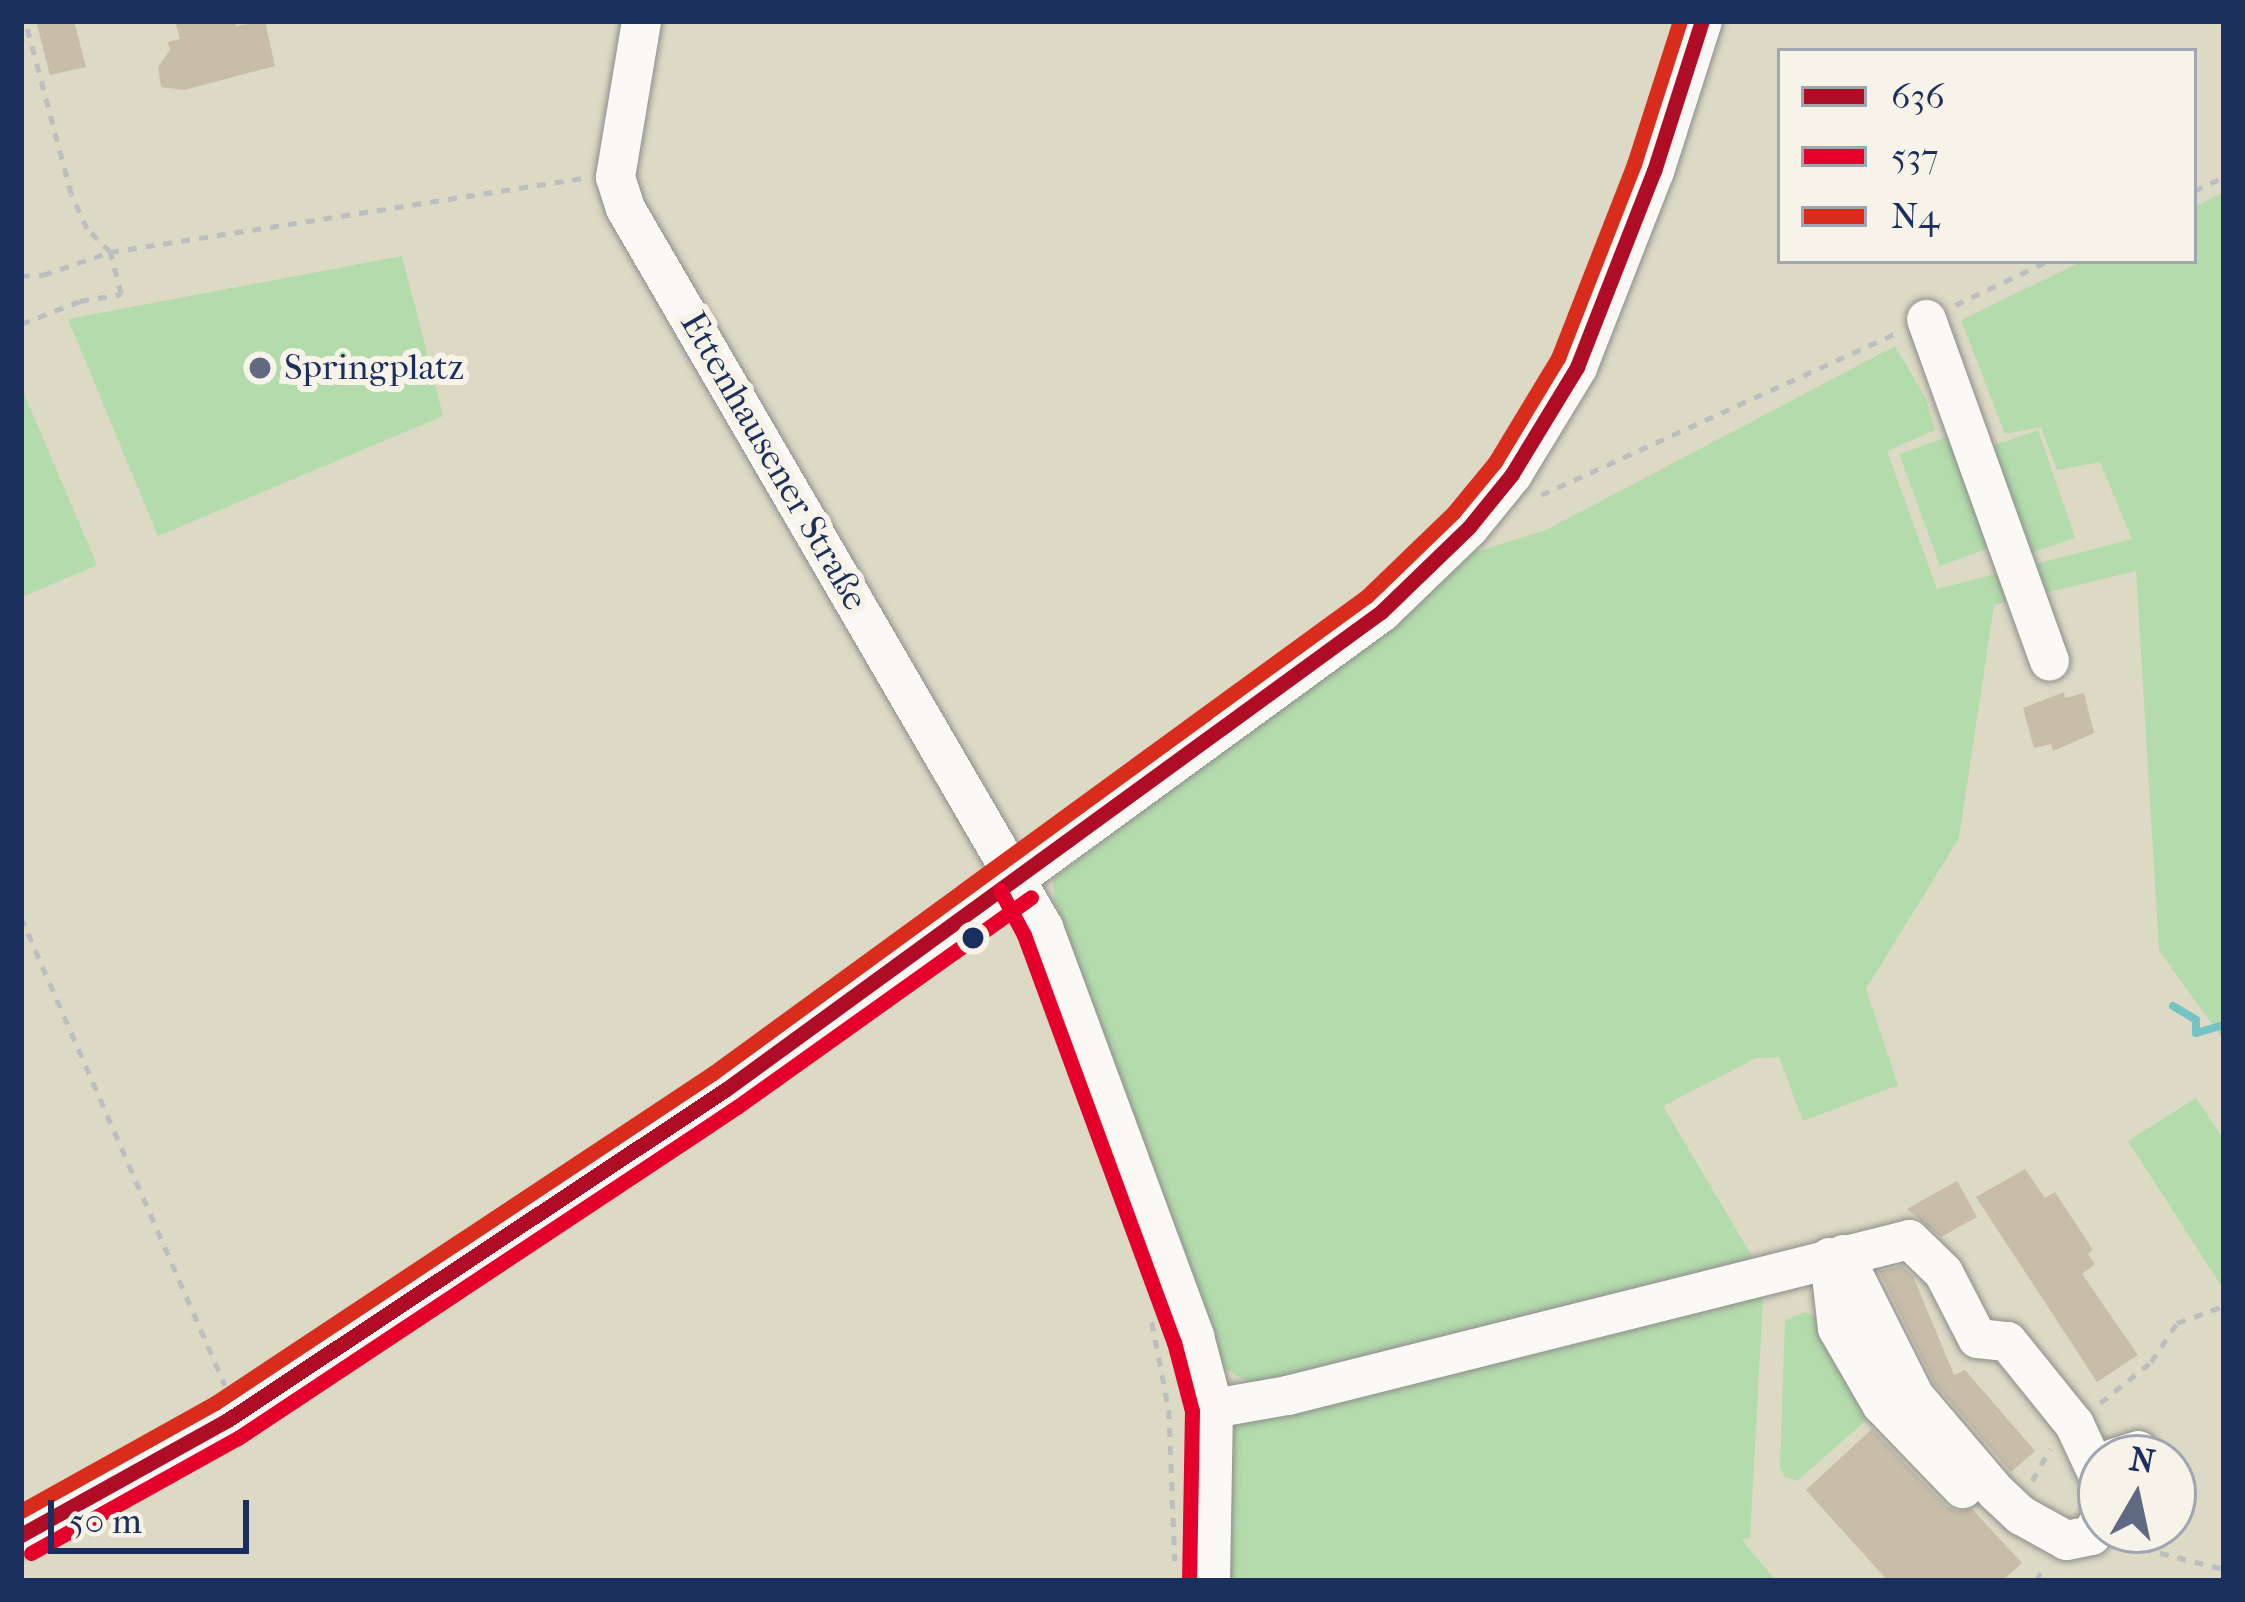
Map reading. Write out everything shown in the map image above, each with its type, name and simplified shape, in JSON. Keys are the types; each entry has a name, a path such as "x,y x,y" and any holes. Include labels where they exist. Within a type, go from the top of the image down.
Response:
{"street":[{"path":"615,177 640,21"},
{"path":"21,1535 140,1473 239,1412 707,1102 1019,880 1381,612 1469,527 1512,474 1577,367 1605,304 1702,21"},
{"name":"Ettenhausener Straße","path":"615,177 626,208 1043,927 1194,1336 1213,1408 1210,1581"},
{"path":"1927,319 2049,660"},
{"path":"1213,1408 1287,1395 1909,1239 1943,1272 1977,1338 2007,1341 2083,1434"},
{"path":"1836,1256 1914,1396 2012,1507 2057,1537 2077,1531"}],"path":[{"path":"21,324 80,301 121,293 110,252 86,229 71,194 25,21"},
{"path":"21,276 44,275 110,252 615,177"},
{"path":"1534,498 2042,264"},
{"path":"21,917 239,1412"},
{"path":"2012,1507 2038,1473 2067,1416 2151,1362 2177,1323 2224,1306"},
{"path":"1151,1318 1169,1410 1175,1581"},
{"path":"2179,1554 2224,1569"}],"green space":[{"path":"2224,192 2224,1041 2159,950 2136,571 1994,605 1959,838 1866,989 1898,1085 1803,1121 1779,1057 1756,1058 1663,1106 1753,1258 1259,1388 1218,1365 1214,1331 1054,900 1053,879 1397,620 1473,553 1546,530 1895,346 1926,399 1935,430 1887,451 1937,589 2132,539 2100,462 2057,470 2041,427 2005,434 1961,320 2076,264 2197,264 2197,206"},
{"name":"Springplatz","path":"402,256 443,416 158,536 68,319"},
{"path":"21,387 97,565 22,597 21,596"},
{"path":"2038,430 2075,538 2024,555 1987,448"},
{"path":"1952,435 1993,547 1940,566 1899,454"},
{"path":"2196,1098 2224,1140 2224,1290 2128,1141"},
{"path":"1764,1282 1750,1538 1741,1539 1776,1581 1216,1581 1223,1450 1238,1418"},
{"path":"1805,1312 1818,1318 1871,1416 1797,1481 1785,1477 1780,1467 1785,1320"}],"building":[{"path":"36,21 74,21 86,67 50,75"},
{"path":"175,21 235,21 236,26 265,21 275,66 184,90 161,87 158,67 170,50 168,42 180,39"},
{"path":"2064,692 2065,698 2084,693 2094,733 2053,751 2051,744 2034,748 2023,708"},
{"path":"2025,1169 2045,1198 2055,1192 2093,1250 2088,1254 2095,1264 2082,1274 2138,1355 2097,1382 1976,1197"},
{"path":"1957,1181 1977,1217 1941,1237 1907,1209"},
{"path":"1902,1266 1913,1276 1954,1375 1965,1370 2035,1451 2011,1472 1934,1383 1879,1271"},
{"path":"1872,1429 1945,1505 1957,1511 1972,1509 2022,1563 2002,1581 1888,1581 1806,1490"}],"waterway":[{"path":"2173,1006 2196,1020 2196,1033 2224,1025"}],"transit line":[{"name":"N4","path":"21,1511 215,1403 713,1073 1367,596 1453,513 1495,462 1558,358 1634,164 1680,21"},
{"name":"636","path":"21,1535 226,1421 725,1090 1381,612 1469,527 1512,474 1577,367 1654,171 1702,21"},
{"name":"537","path":"1000,890 1024,935 1174,1342 1192,1411 1189,1581"},
{"name":"537","path":"31,1553 238,1438 737,1107 1031,897"}],"place":[{"name":"Springplatz","path":"260,368"}]}
